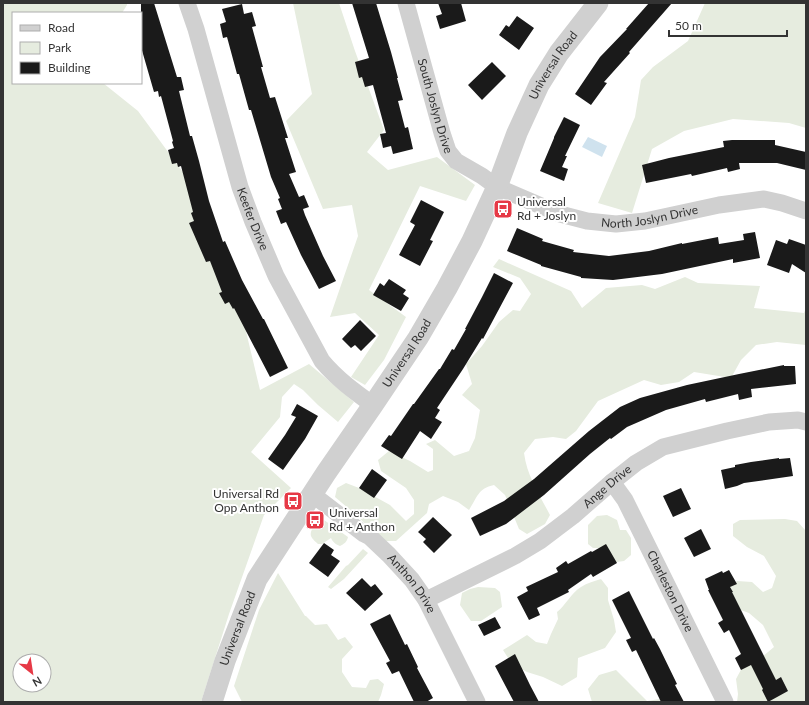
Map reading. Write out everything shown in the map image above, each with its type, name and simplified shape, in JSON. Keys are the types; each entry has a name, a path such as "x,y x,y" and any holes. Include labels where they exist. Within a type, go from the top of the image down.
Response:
{"street":[{"name":"Keefer Drive","path":"188,3 242,194 276,276 322,361 329,370 347,386 373,405"},
{"name":"South Joslyn Drive","path":"406,3 448,151 456,161 482,176 496,187"},
{"name":"Universal Road","path":"212,702 225,661 257,579 338,454 418,338 472,241 496,187 516,133 539,85 559,53 598,3"},
{"name":"North Joslyn Drive","path":"496,187 560,214 587,221 612,223 645,222 719,205 764,199 806,211"},
{"name":"Ange Drive","path":"426,600 515,556 540,541 573,516 636,463 663,447 769,422 798,420 806,422"},
{"name":"Charleston Drive","path":"612,482 625,500 726,702"},
{"name":"Anthon Drive","path":"312,494 370,537 385,550 412,580 426,600 477,702"}],"green space":[{"path":"3,3 127,3 123,12 12,12 12,84 104,84 138,111 185,175 238,298 260,390 309,364 354,402 338,422 303,390 294,384 282,397 280,417 251,452 291,488 264,515 229,614 201,702 3,702"},
{"path":"293,3 339,3 384,130 367,152 388,170 437,157 475,185 466,201 420,186 369,290 406,317 384,360 365,385 351,377 379,335 355,313 330,317 358,236 352,205 323,209 286,121 312,94"},
{"path":"705,3 806,3 806,128 789,123 733,119 684,131 652,149 632,213 598,203 635,117 641,80 653,67 688,41"},
{"path":"499,259 571,291 582,308 606,288 642,285 655,289 685,277 698,283 760,286 754,308 804,313 806,308 806,345 777,342 756,345 741,360 731,378 694,372 679,382 661,385 644,380 598,401 576,431 566,439 553,437 535,439 524,453 534,485 550,515 545,524 527,534 519,529 505,495 494,485 484,488 481,491 469,510 458,502 443,496 429,504 427,513 396,541 383,541 335,497 337,488 346,483 359,488 390,505 406,521 414,514 414,500 406,488 381,471 378,460 389,451 428,472 433,470 433,449 426,444 435,440 454,456 469,451 475,438 480,410 462,395 472,384 466,364 482,346 499,322 513,310 520,311 531,294 520,278 493,267"},
{"path":"607,515 617,520 620,530 626,530 631,538 631,555 624,561 610,563 600,548 593,548 588,544 588,525 597,516"},
{"path":"785,519 797,521 806,531 806,702 737,702 738,694 736,679 743,666 762,657 774,647 763,625 749,613 727,605 723,592 737,581 752,582 763,592 772,588 776,576 764,556 747,547 733,536 733,524 740,520"},
{"path":"324,520 348,537 345,543 340,546 334,543 331,538 322,544 318,544 313,539 311,536 311,531 319,522"},
{"path":"363,549 368,553 344,579 331,589 328,587 346,566"},
{"path":"278,573 305,616 315,625 327,624 338,640 345,637 353,647 342,659 342,672 352,687 366,688 370,680 378,679 384,684 378,702 242,702 234,686 259,610"},
{"path":"601,579 608,588 608,600 616,632 605,648 578,658 577,677 562,686 543,677 527,672 512,664 503,650 527,635 536,642 547,644 558,619 557,612 577,590 586,584"},
{"path":"478,587 495,588 500,592 502,607 481,621 471,621 460,605 462,593"},
{"path":"616,670 647,701 660,699 665,702 592,702 588,689 599,675"}],"water":[{"path":"588,137 607,146 602,157 582,147"}],"building":[{"path":"141,3 154,3 177,77 181,77 184,90 179,91 190,136 192,136 209,201 223,242 225,241 242,280 264,319 288,368 270,377 234,308 233,309 229,302 225,304 219,293 222,292 210,261 206,262 189,223 194,221 191,213 193,212 181,166 178,167 177,163 172,164 168,150 174,148 173,141 161,96 159,97 158,91 154,92 142,50"},
{"path":"352,3 376,3 398,78 403,100 398,101 405,128 408,127 413,149 393,154 391,146 383,148 380,134 386,133 373,85 365,87 362,77 359,78 355,62 369,58"},
{"path":"438,3 461,3 466,21 440,29 436,16 442,14"},
{"path":"649,3 672,3 604,82 607,83 591,105 575,94 600,57"},
{"path":"242,4 244,14 252,12 256,26 252,27 263,67 261,67 270,98 275,97 288,138 285,138 296,172 289,174 299,197 304,195 309,207 303,209 305,215 336,281 319,289 286,222 281,224 276,211 282,209 278,199 280,198 271,177 239,74 237,74 227,37 223,38 220,24 226,22 222,9"},
{"path":"517,16 534,28 519,50 499,35 506,25 509,27"},
{"path":"492,62 506,76 482,100 468,85"},
{"path":"564,117 580,125 565,156 567,156 562,167 568,169 564,181 540,171"},
{"path":"775,140 775,145 806,152 806,170 777,163 739,163 740,169 728,172 727,168 692,176 691,174 646,183 642,165 724,147 723,141"},
{"path":"421,200 444,212 430,240 433,241 420,266 399,255 415,225 410,222"},
{"path":"517,228 543,239 542,241 574,250 573,252 609,256 649,251 682,243 718,237 719,244 744,240 743,234 755,232 760,258 733,263 733,259 662,274 613,280 581,278 541,266 507,251"},
{"path":"789,239 806,245 806,273 792,264 789,273 767,265 776,240 787,244"},
{"path":"494,273 513,283 483,339 482,338 437,408 440,410 435,418 442,422 431,439 420,431 402,459 381,446 389,435 391,436 440,369 452,349 454,350"},
{"path":"389,279 406,290 403,294 409,298 401,311 373,295 380,283 384,286"},
{"path":"360,320 376,336 361,351 355,345 351,348 342,339"},
{"path":"784,365 795,366 796,384 751,389 752,397 739,400 738,394 706,402 705,399 666,410 627,427 590,454 544,495 506,524 480,536 471,518 504,501 534,479 589,431 620,407 640,398 687,385"},
{"path":"297,404 318,416 305,439 283,470 268,459 296,417 291,415"},
{"path":"779,458 790,458 793,476 744,483 725,489 721,470 735,467 735,465"},
{"path":"372,469 387,480 374,498 359,488"},
{"path":"681,488 691,509 673,517 663,496"},
{"path":"433,517 452,535 434,553 423,542 426,539 418,532"},
{"path":"701,529 711,549 694,557 684,538"},
{"path":"324,543 334,550 331,555 340,561 328,577 309,563"},
{"path":"606,544 617,563 593,577 591,574 568,590 569,592 537,608 540,615 529,620 517,597 528,591 526,587 558,572 556,568 566,561 568,564"},
{"path":"729,570 737,584 730,587 732,592 776,680 781,677 788,691 768,702 751,665 741,670 735,658 741,654 729,630 724,633 718,623 723,620 708,590 705,579 722,571 723,573"},
{"path":"362,578 371,587 375,584 383,594 365,611 346,593"},
{"path":"629,591 653,639 654,638 660,649 684,702 661,702 636,650 632,652 626,640 631,638 612,600"},
{"path":"390,614 405,645 407,644 418,667 417,668 433,698 426,702 414,702 399,671 392,674 386,663 390,661 370,624"},
{"path":"495,617 501,628 484,636 478,625"},
{"path":"515,654 539,702 514,702 495,666"}],"place":[{"name":"Universal Rd + Joslyn","path":"503,209"},
{"name":"Universal Rd Opp Anthon","path":"293,501"},
{"name":"Universal Rd + Anthon","path":"315,520"}]}
